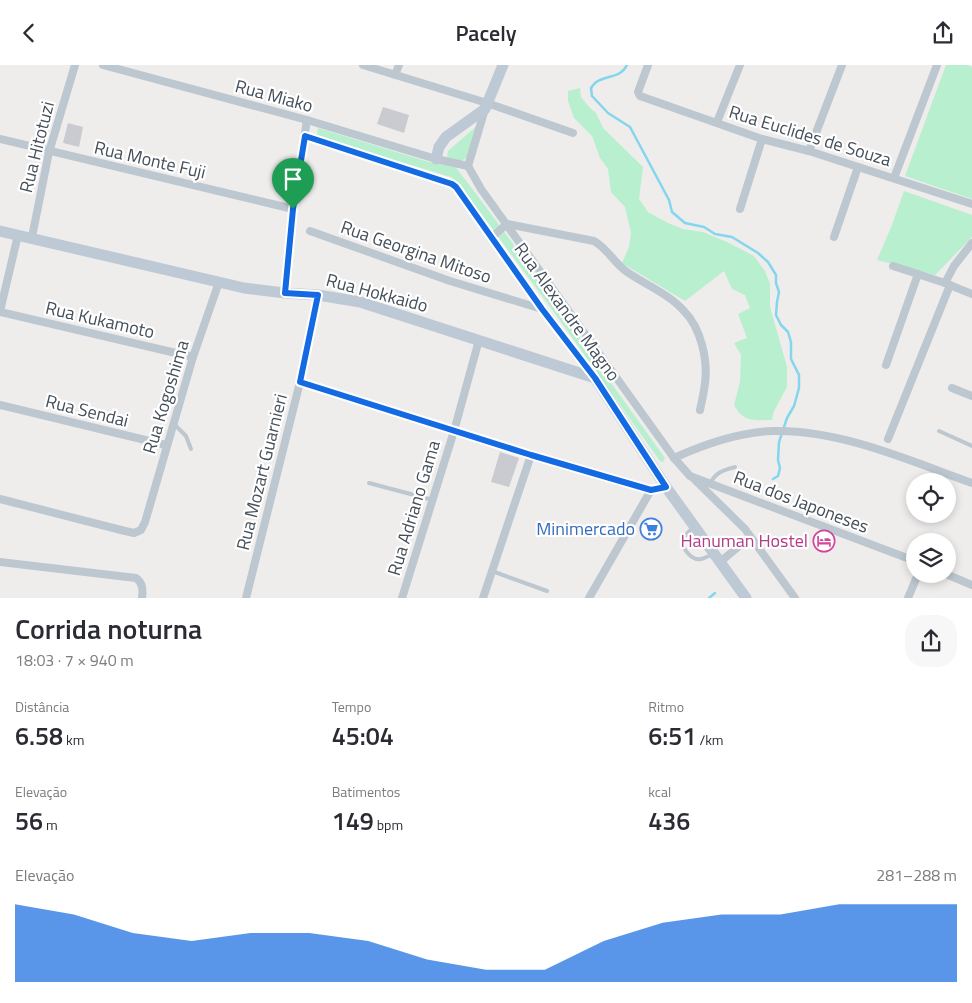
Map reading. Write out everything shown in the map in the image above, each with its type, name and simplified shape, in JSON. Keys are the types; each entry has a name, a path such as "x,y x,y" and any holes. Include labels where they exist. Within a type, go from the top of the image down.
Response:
{"street":[{"name":"Rua Hitotuzi","path":"32,237 49,151 75,65"},
{"name":"Rua Miako","path":"104,65 307,120 436,159 468,166"},
{"path":"362,65 378,67 395,75 486,106 573,133"},
{"path":"395,75 399,65"},
{"path":"468,166 486,106 502,65"},
{"name":"Rua Euclides de Souza","path":"648,65 639,95 762,139 809,151 972,204"},
{"path":"717,122 740,65"},
{"path":"809,151 842,65"},
{"path":"894,178 937,65"},
{"path":"436,159 439,147 446,137 486,106"},
{"path":"285,293 293,209 307,120"},
{"name":"Rua Alexandre Magno","path":"305,136 452,184 542,309 595,378 666,487 746,598"},
{"name":"Rua Monte Fuji","path":"0,139 293,209"},
{"path":"740,209 762,139"},
{"name":"Rua dos Japoneses","path":"468,166 481,189 677,461 690,476 906,558"},
{"path":"834,237 858,167"},
{"path":"492,237 507,224 594,241 606,249 627,273 644,281 685,311 696,329 705,364 706,382 700,410"},
{"name":"Rua Hokkaido","path":"0,231 244,288 318,295 360,302 595,378"},
{"name":"Rua Georgina Mitoso","path":"310,231 450,281 542,309"},
{"path":"0,311 18,235"},
{"path":"888,439 954,266 972,243"},
{"path":"893,266 972,294"},
{"path":"886,365 918,274"},
{"name":"Rua Kogoshima","path":"0,499 134,533 142,530 193,357 219,282"},
{"name":"Rua Mozart Guarnieri","path":"246,598 300,382 318,295"},
{"name":"Rua Kukamoto","path":"0,311 193,357"},
{"name":"Rua Adriano Gama","path":"402,598 454,431 479,340"},
{"path":"300,382 531,455 651,490 666,487"},
{"path":"952,388 972,397"},
{"name":"Rua Sendai","path":"0,405 166,445"},
{"path":"677,461 713,442 762,432 799,432 858,443 972,483"},
{"path":"483,598 531,455"},
{"path":"690,476 745,529 795,598"},
{"path":"589,598 651,490"},
{"path":"717,558 750,537"},
{"path":"0,562 136,579 140,581 142,587 142,597"},
{"path":"956,578 972,585"},
{"path":"908,598 914,583"}],"lane":[{"path":"173,423 186,436 191,449"},
{"path":"939,431 972,446"},
{"path":"710,484 713,477 719,472 735,467"},
{"path":"369,483 433,500"},
{"path":"695,527 687,533 683,541 684,547 696,559 717,558"},
{"path":"492,571 547,591"}],"green space":[{"path":"946,65 968,65 972,67 972,199 905,176"},
{"path":"580,88 581,97 596,113 603,128 643,167 639,199 648,212 683,229 703,232 729,243 754,256 765,271 770,284 770,307 787,367 787,387 774,411 772,420 746,418 734,405 740,382 741,355 734,343 747,338 738,314 750,308 745,295 732,289 724,271 685,301 622,263 629,247 631,233 625,207 611,192 608,169 600,158 592,136 574,118 568,101 568,91"},
{"path":"479,124 469,154 465,159 453,164 558,305 665,458 663,462 660,461 471,200 451,177 317,137 318,128 443,165 449,162 447,157 448,151"},
{"path":"904,191 972,215 972,237 935,275 877,260"}],"building":[{"path":"383,107 409,115 404,133 377,124"},
{"path":"68,123 83,127 79,147 63,143"},
{"path":"500,452 519,458 509,487 491,482"}],"waterway":[{"path":"627,65 619,74 595,83 591,88 592,96 608,113 630,127 669,200 672,212 685,223 704,227 715,234 732,237 758,253 768,262 776,275 779,292 776,315 781,325 788,332 791,342 791,359 799,375 799,388 794,406 787,418 779,442 778,460 780,468 778,476 773,479"},
{"path":"709,598 715,593"}],"place":[{"name":"Minimercado","path":"651,529"},
{"name":"Hanuman Hostel","path":"824,541"}],"route":[{"path":"305,136 452,184 542,309 595,378 666,487 651,490 531,455 300,382 318,295 285,293 293,209 305,136"}]}
